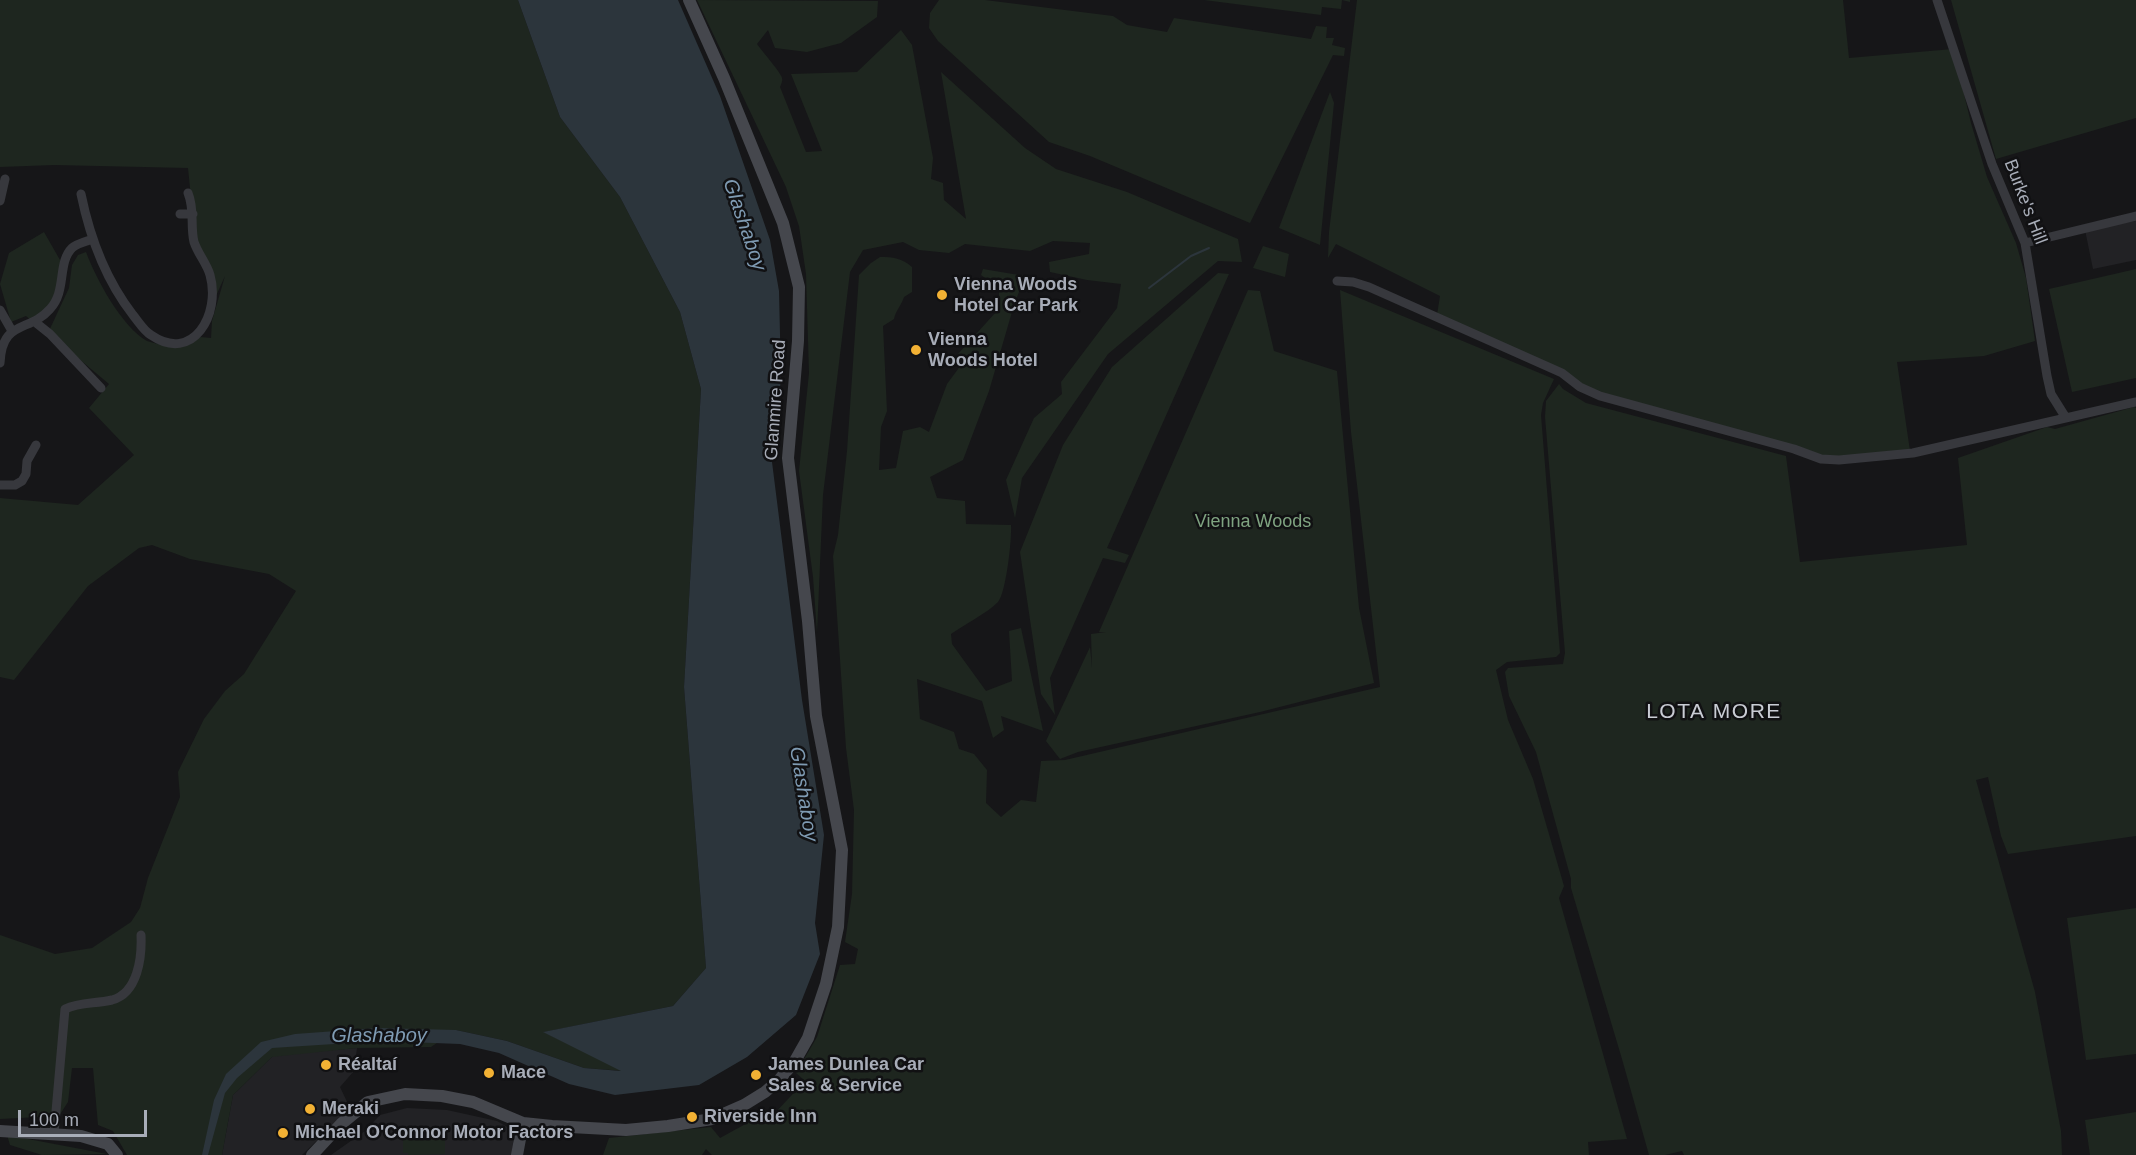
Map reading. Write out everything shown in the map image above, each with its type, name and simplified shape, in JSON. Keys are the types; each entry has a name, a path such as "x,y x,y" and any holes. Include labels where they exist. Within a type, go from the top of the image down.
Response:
{"main road":[{"name":"Glanmire Road","path":"312,1155 341,1124 368,1102 405,1094 442,1096 473,1102 523,1123 626,1130 712,1119 744,1105 779,1080 795,1061 808,1038 826,984 838,927 842,850 816,716 808,621 788,458 798,341 799,287 783,223 724,78 688,0"},
{"path":"517,1155 523,1123"},
{"path":"0,1131 81,1136 108,1144 117,1155"}],"street":[{"name":"Burke's Hill","path":"1937,0 1992,164 2025,243 2051,394 2066,418"},
{"path":"0,201 4,179"},
{"path":"81,194 93,239 112,284 149,334 161,341 177,344 200,332 212,312 210,274 196,247 191,225 193,204 189,194"},
{"path":"180,214 193,214"},
{"path":"2025,243 2136,216"},
{"path":"0,363 0,349 12,331 35,322 51,309 58,297 66,257 72,247 93,239"},
{"path":"1337,280 1370,287 1562,373 1580,387 1600,396 1772,443 1821,459 1839,460 1920,452 2136,402"},
{"path":"0,310 12,331"},
{"path":"35,322 50,334 101,388"},
{"path":"0,485 15,485 22,481 26,474 27,461 36,446"},
{"path":"54,1134 65,1009 76,1004 113,1000 127,992 140,960 141,935"}],"shaded area":[{"path":"2136,221 2136,260 2093,269 2085,230"},
{"path":"357,1048 354,1071 340,1087 350,1108 302,1155 222,1155 233,1095 274,1055"},
{"path":"407,1108 447,1110 497,1121 514,1131 512,1155 331,1155 365,1131 380,1115"}],"green space":[{"path":"0,0 518,0 560,117 620,197 680,312 701,389 684,687 706,968 673,1006 544,1032 624,1071 584,1068 507,1041 456,1030 431,1047 357,1048 272,1057 233,1095 222,1155 127,1155 113,1131 98,1125 93,1068 72,1068 68,1102 59,1116 0,1119 0,935 55,954 92,948 131,922 140,908 148,878 180,797 178,772 204,719 225,691 244,674 296,591 269,574 190,559 152,545 139,548 88,586 14,680 0,677 0,498 78,505 134,455 89,408 109,384 48,333 69,288 72,265 78,255 86,252 103,288 128,325 147,341 175,346 184,346 200,337 211,338 212,321 225,276 215,298 196,247 188,168 54,165 0,167"},
{"path":"697,0 878,1 877,17 841,43 807,52 775,48 768,30 757,44 781,76 780,87 806,152 822,151 791,74 857,72 901,30 912,45 933,158 931,179 943,183 944,200 966,219 941,72 1025,148 1056,169 1127,192 1238,239 1242,262 1218,261 1108,354 1022,478 1015,518 1006,480 1034,418 1062,394 1061,382 1117,308 1121,284 1050,272 1049,262 1089,254 1090,243 1053,241 1030,251 965,244 949,253 919,250 903,242 863,250 850,272 823,495 817,633 813,577 799,471 809,373 806,274 799,226 786,187"},
{"path":"939,0 985,0 1113,16 1127,25 1167,32 1174,18 1311,39 1316,26 1327,27 1326,38 1334,38 1332,45 1345,48 1344,56 1333,55 1250,223 1090,156 1049,142 938,41 929,28 930,13"},
{"path":"1204,0 1342,0 1341,9 1322,7 1321,15"},
{"path":"1357,0 1843,0 1849,58 1953,49 1987,177 2016,243 2026,278 2035,341 1984,356 1897,362 1910,451 1827,459 1581,388 1562,372 1437,315 1440,296 1336,244 1328,258 1329,232"},
{"path":"1951,0 2136,0 2136,118 1996,159"},
{"path":"1330,92 1334,103 1320,245 1279,228"},
{"path":"44,232 60,260 58,289 39,327 26,316 11,322 0,284 9,253"},
{"path":"1263,246 1289,254 1285,277 1253,268"},
{"path":"880,257 897,259 912,267 912,292 904,297 894,319 883,326 887,411 881,427 879,470 896,468 903,431 920,427 929,432 947,384 961,365 957,355 996,312 999,304 999,288 981,275 983,269 1025,276 1014,305 989,391 963,460 930,477 937,498 965,501 966,524 1011,525 1008,565 1001,597 988,610 951,634 952,644 986,691 1012,681 1009,631 1021,628 1043,731 1001,716 1004,730 993,738 982,701 917,679 920,719 954,732 959,749 974,754 987,770 986,803 1001,817 1021,800 1036,802 1041,761 1065,760 1380,687 1351,432 1340,290 1554,379 1543,403 1541,415 1560,653 1556,657 1507,662 1496,670 1508,720 1533,779 1564,886 1559,898 1627,1139 1588,1142 1589,1155 712,1155 706,1149 702,1155 603,1155 609,1138 711,1127 720,1138 751,1121 762,1108 774,1114 805,1081 796,1073 817,1037 840,965 855,964 858,949 845,942 852,894 854,810 846,748 833,556 838,535 847,451 859,275"},
{"path":"2136,269 2136,378 2072,392 2049,289"},
{"path":"1218,273 1229,274 1107,548 1129,555 1125,563 1103,558 1050,678 1055,715 1041,694 1020,552 1063,445 1112,367"},
{"name":"Vienna Woods","path":"1248,290 1260,291 1274,351 1337,371 1359,608 1374,683 1260,712 1078,752 1060,759 1046,741 1090,647 1092,668 1091,634 1106,632 1099,632"},
{"path":"1559,384 1586,403 1786,456 1800,562 1967,545 1958,458 2047,427 2055,429 2136,408 2136,836 2008,854 2001,836 1988,777 1976,780 2035,992 2061,1131 2062,1155 1684,1155 1682,1151 1665,1155 1649,1155 1571,888 1571,879 1536,752 1509,696 1505,672 1508,668 1563,664 1565,653 1545,417 1546,401"},
{"path":"2136,908 2136,1054 2086,1060 2067,918"},
{"path":"2136,1112 2136,1155 2090,1155 2085,1120"},
{"path":"403,1130 445,1131 445,1154 408,1155 408,1153 403,1153"},
{"path":"7,1135 107,1154 42,1155 10,1145"}],"water":[{"name":"Glashaboy","path":"518,0 678,0 720,96 770,240 779,291 781,378 772,462 802,700 824,835 815,923 820,954 796,1015 747,1057 699,1085 615,1095 569,1084 499,1053 460,1044 381,1041 272,1048 237,1078 225,1093 208,1155 202,1155 214,1100 226,1074 261,1042 295,1034 377,1028 456,1030 507,1041 584,1068 621,1071 543,1032 673,1006 706,968 684,687 701,389 680,312 620,197 560,117"}],"waterway":[{"path":"1149,288 1191,256 1209,248"}],"place":[{"name":"Vienna Woods Hotel Car Park","path":"942,295"},
{"name":"Vienna Woods Hotel","path":"916,350"},
{"name":"Réaltaí","path":"326,1065"},
{"name":"Mace","path":"489,1073"},
{"name":"James Dunlea Car Sales & Service","path":"756,1075"},
{"name":"Meraki","path":"310,1109"},
{"name":"Riverside Inn","path":"692,1117"},
{"name":"Michael O'Connor Motor Factors","path":"283,1133"}],"district":[{"name":"LOTA MORE","path":"1714,712"}]}
